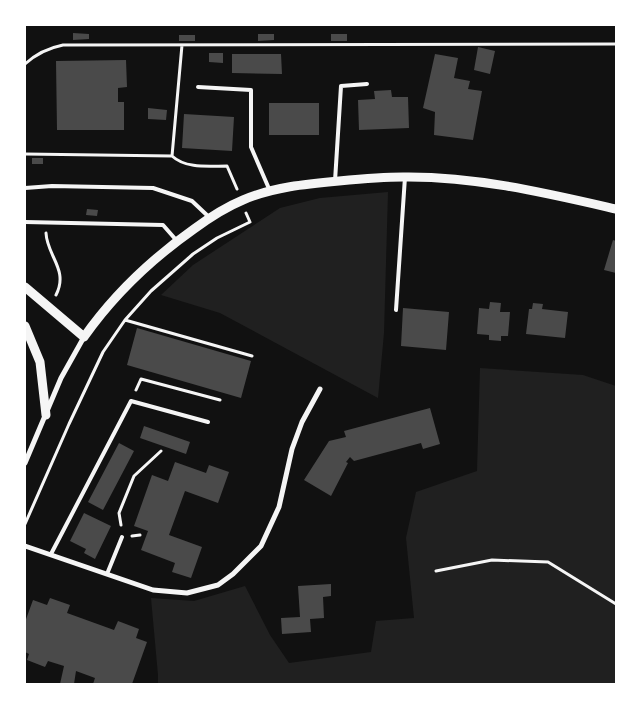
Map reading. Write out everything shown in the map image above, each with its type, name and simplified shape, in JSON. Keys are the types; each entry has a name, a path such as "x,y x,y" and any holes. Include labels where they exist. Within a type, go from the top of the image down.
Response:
{"street":[{"path":"25,463 61,378 84,337 103,310 137,274 177,241 210,218 241,200 270,191 307,184 405,177 498,184 616,209"},
{"path":"25,286 84,337"},
{"path":"25,326 40,362 46,415"},
{"path":"25,546 152,590 187,593 218,585 233,574 261,546 279,507 292,449 302,422 320,389"}],"lane":[{"path":"335,182 341,86 367,84"},
{"path":"198,87 251,90 251,147 270,191"},
{"path":"396,310 405,177"},
{"path":"25,188 52,186 153,188 192,201 210,218"},
{"path":"25,222 163,225 177,241"},
{"path":"51,554 131,401 208,422"},
{"path":"107,574 122,537"}],"path":[{"path":"25,64 35,54 63,42 616,44"},
{"path":"25,154 172,156"},
{"path":"46,222 46,241 60,272 61,284 50,309"},
{"path":"125,320 252,356"},
{"path":"131,401 141,379 220,400"},
{"path":"122,537 119,513 134,476 161,451"},
{"path":"436,571 492,560 548,562 616,604"}],"shaded area":[{"path":"388,192 384,333 378,398 220,313 161,295 193,265 280,208 320,198"},
{"path":"480,368 583,375 616,386 616,684 158,684 151,598 194,601 245,586 270,635 289,663 371,652 376,621 414,618 406,538 416,492 477,471"}],"building":[{"path":"73,33 89,34 89,39 73,40"},
{"path":"258,34 274,34 274,40 258,41"},
{"path":"331,34 347,34 347,41 331,41"},
{"path":"179,35 195,35 195,41 179,41"},
{"path":"478,47 495,51 490,74 474,70"},
{"path":"209,53 223,53 223,63 209,62"},
{"path":"232,54 281,54 282,74 232,73"},
{"path":"435,54 458,58 454,78 470,81 468,89 482,91 473,140 434,135 435,112 423,108"},
{"path":"126,60 127,87 118,88 118,102 124,102 124,130 57,130 56,61"},
{"path":"391,90 392,97 408,97 409,128 359,130 358,100 375,99 374,91"},
{"path":"269,103 319,103 319,135 269,135"},
{"path":"148,108 167,110 166,120 148,119"},
{"path":"184,114 234,117 232,151 182,148"},
{"path":"32,158 43,158 43,164 32,164"},
{"path":"87,209 98,210 97,216 86,215"},
{"path":"613,240 616,241 616,273 604,270"},
{"path":"490,302 501,303 500,312 510,312 508,336 501,336 501,341 489,340 489,335 477,334 479,308 489,309"},
{"path":"533,303 543,304 542,309 568,312 565,338 526,334 529,309 532,309"},
{"path":"403,308 449,312 446,350 401,346"},
{"path":"137,328 251,361 241,398 127,365"},
{"path":"430,408 440,444 423,449 421,443 354,461 350,457 331,496 304,480 329,441 346,437 344,431"},
{"path":"144,426 190,442 186,454 140,438"},
{"path":"119,443 134,451 103,510 88,502"},
{"path":"175,462 206,473 209,465 229,472 218,503 185,491 169,535 202,547 191,578 172,572 175,563 141,550 148,531 134,526 152,475 168,481"},
{"path":"84,513 111,526 95,559 84,553 86,549 70,541"},
{"path":"331,584 331,596 323,597 324,618 310,619 311,632 282,634 281,618 300,617 298,586"},
{"path":"50,598 70,605 67,613 114,630 118,621 139,629 136,638 147,642 132,684 93,684 95,678 76,671 74,684 60,684 64,666 48,661 45,667 27,660 29,654 25,652 25,622 33,600 47,605"}]}
